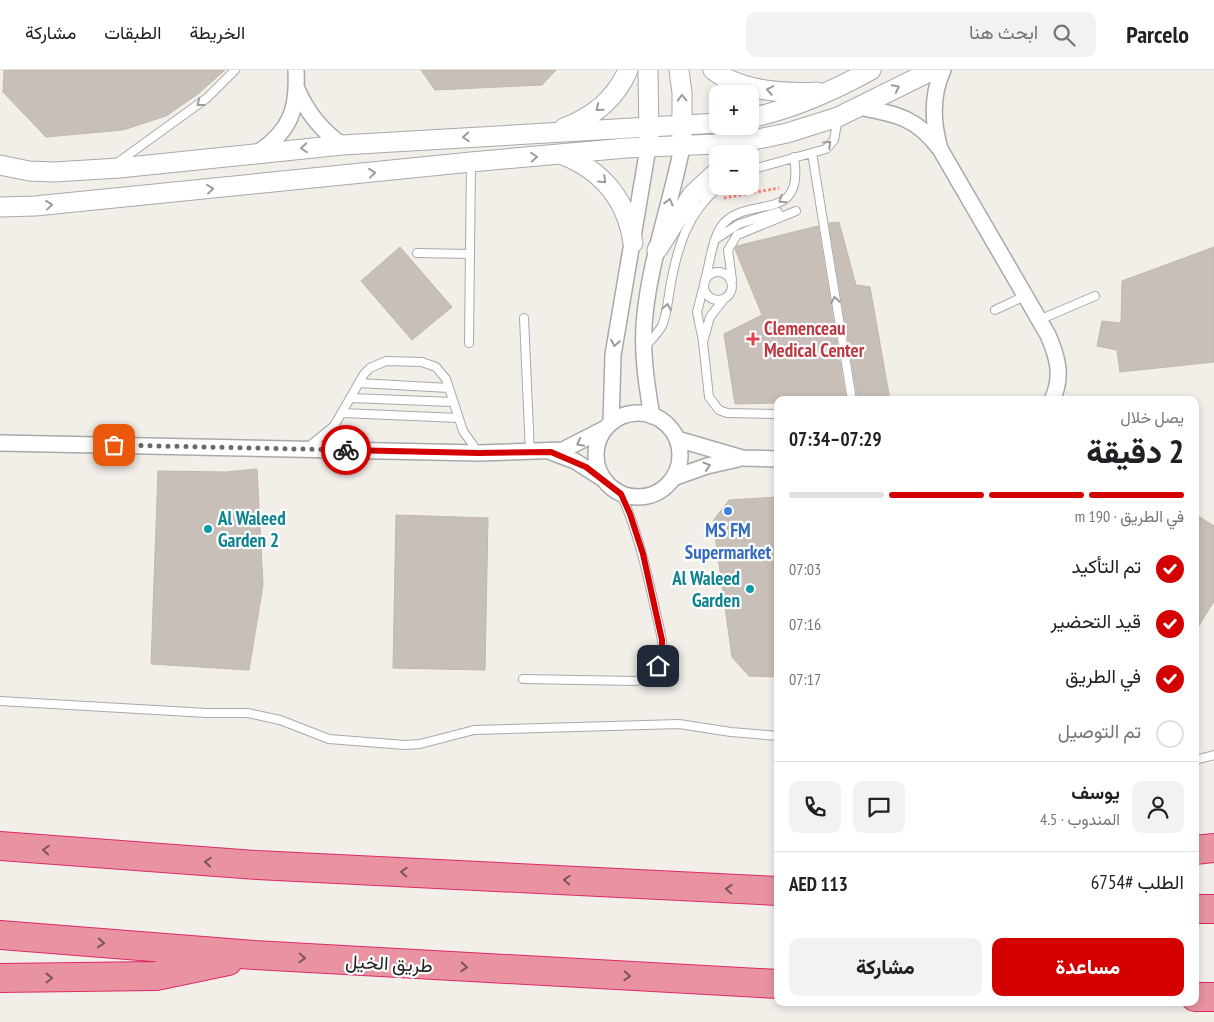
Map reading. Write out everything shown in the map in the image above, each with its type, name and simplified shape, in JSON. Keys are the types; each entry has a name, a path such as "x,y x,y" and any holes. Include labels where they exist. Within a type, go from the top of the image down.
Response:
{"highway":[{"path":"0,846 257,865 774,891"},
{"path":"1199,850 1214,848"},
{"path":"1199,909 1214,909"},
{"name":"طريق الخيل","path":"0,934 254,955 774,984"},
{"path":"0,978 156,976 254,955"},
{"path":"1199,997 1214,997"}],"street":[{"path":"259,152 279,136 292,114 297,89 296,70"},
{"path":"549,132 576,123 599,108 619,88 628,70"},
{"path":"605,481 600,473 596,454 601,436 609,426 613,355 648,148 650,127 648,70"},
{"path":"652,416 644,349 645,315 657,250 682,147 683,126 679,70"},
{"path":"714,70 737,82 776,91 796,93 836,90"},
{"path":"0,207 35,206 471,162 739,143 787,133 838,118 933,70"},
{"path":"940,148 934,114 935,96 943,70"},
{"path":"759,116 788,108 836,90 865,71"},
{"path":"297,89 310,115 320,127 342,145"},
{"path":"859,107 898,114 915,122 929,134 940,148 1048,335 1059,364 1059,380 1053,396"},
{"path":"0,166 29,171 54,172 342,145 709,125"},
{"path":"759,148 787,133"},
{"path":"562,155 589,168 611,188 626,214 633,243"},
{"path":"657,250 692,195 709,186"},
{"path":"0,443 530,453 551,452 574,446 626,415 635,413 652,416 667,425 676,439 680,459 673,478 663,489 646,497 621,494 580,464 551,452"},
{"path":"676,439 742,458"},
{"path":"673,478 707,466 742,458 774,459"}],"lane":[{"path":"110,168 192,110 235,70"},
{"path":"759,168 812,153 830,145 836,134 838,118"},
{"path":"812,153 851,396"},
{"path":"774,414 727,413 713,404 707,389 703,342 697,312 719,230 732,218 781,202 791,194 796,184 797,174 794,158"},
{"path":"469,343 471,162"},
{"path":"644,349 657,332 665,317 676,256 683,234 694,214 709,194"},
{"path":"703,342 710,317 732,292 728,250 737,235 794,209 739,224 716,239"},
{"path":"417,253 470,254"},
{"path":"724,299 712,299 708,296 705,282 708,275 719,271 729,276 732,280"},
{"path":"995,310 1025,296"},
{"path":"1039,320 1095,296"},
{"path":"524,318 530,453"},
{"path":"305,449 334,426 364,374 378,363 386,361 430,363 442,372 458,418 479,453"},
{"path":"359,383 448,388"},
{"path":"351,398 452,402"},
{"path":"343,413 458,418"},
{"path":"523,679 636,681 650,675 660,661 662,640 644,561 637,533 621,494"},
{"path":"0,702 206,713 248,712 280,720 329,739 404,744 420,744 474,730 679,724 731,732 774,736"},
{"path":"1199,759 1214,755"}],"path":[{"path":"759,191 796,184"},
{"path":"723,195 724,198 739,195"}],"building":[{"path":"4,70 225,70 198,94 166,116 123,130 46,137 3,92"},
{"path":"421,70 556,70 542,85 435,90"},
{"path":"839,222 856,285 870,287 889,396 857,396 829,223"},
{"path":"818,226 845,396 774,396 774,403 735,404 724,334 762,315 735,249 737,246"},
{"path":"400,247 452,307 412,340 361,281"},
{"path":"1214,247 1214,362 1120,372 1117,350 1097,346 1102,321 1121,323 1122,281"},
{"name":"Al Waleed Garden 2","path":"257,469 263,585 249,670 151,664 158,471 226,472"},
{"name":"Al Waleed Garden","path":"774,497 774,677 749,676 732,657 713,521 729,500"},
{"path":"396,515 488,518 485,670 393,668"},
{"path":"1199,517 1214,526 1214,601 1199,625"}],"way so far":[{"path":"114,445 346,450"}],"place":[{"name":"Clemenceau Medical Center","path":"753,339"},
{"name":"MS FM Supermarket","path":"728,511"},
{"name":"Al Waleed Garden 2","path":"208,529"},
{"name":"Al Waleed Garden","path":"750,589"}],"route":[{"path":"346,450 479,453 551,452 586,467 621,494 637,533 662,640 662,656 658,666"}]}
